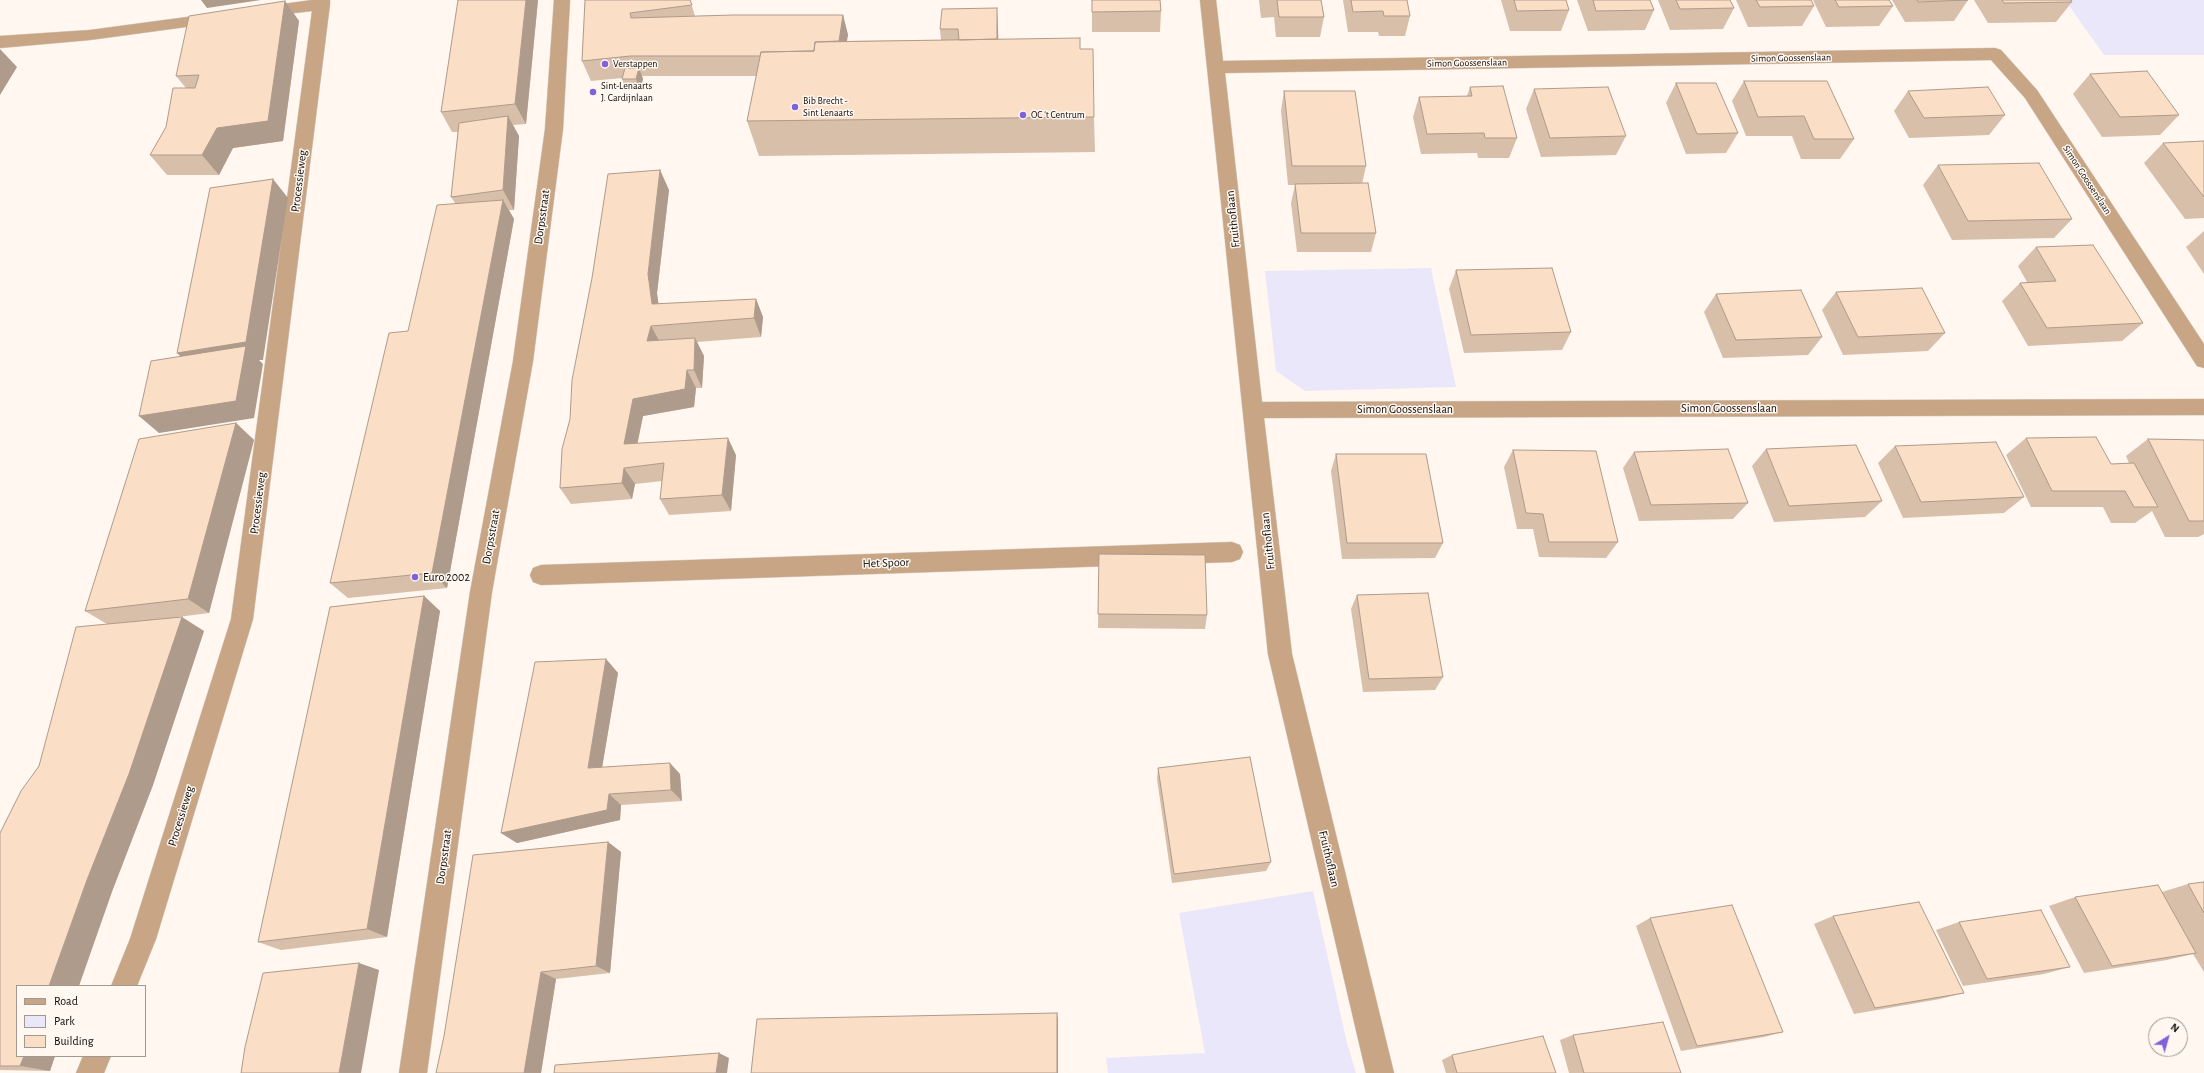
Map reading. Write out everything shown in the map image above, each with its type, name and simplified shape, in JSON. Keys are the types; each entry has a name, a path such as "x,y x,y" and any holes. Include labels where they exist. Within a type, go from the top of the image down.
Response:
{"street":[{"name":"Dorpsstraat","path":"413,1073 481,592 523,360 554,129 562,0"},
{"name":"Fruithoflaan","path":"1208,0 1280,654 1380,1073"},
{"name":"Processieweg","path":"0,42 90,35 322,2 242,619 143,939 124,985"},
{"name":"Simon Goossenslaan","path":"1216,67 1995,54 2031,94 2204,360"},
{"name":"Simon Goossenslaan","path":"1254,410 2204,407"},
{"name":"Het Spoor","path":"541,575 1232,552"},
{"path":"90,1073 97,1057"}],"green space":[{"path":"2065,0 2204,0 2204,55 2104,55"},
{"path":"1431,268 1456,387 1305,391 1276,371 1265,271"},
{"path":"1313,891 1347,1043 1356,1073 1108,1073 1106,1058 1205,1053 1179,913"}],"building":[{"path":"458,0 526,0 515,104 441,112"},
{"path":"585,0 690,0 692,5 630,13 631,18 733,15 843,15 839,41 815,42 814,51 761,52 760,56 630,56 582,61"},
{"path":"1092,0 1160,0 1161,11 1092,12"},
{"path":"1277,0 1321,0 1324,17 1279,17"},
{"path":"1351,0 1407,0 1410,16 1384,16 1383,11 1353,12"},
{"path":"1514,0 1566,0 1569,10 1517,11"},
{"path":"1593,0 1650,0 1654,10 1596,11"},
{"path":"1676,0 1730,0 1734,8 1680,9"},
{"path":"1756,0 1811,0 1814,6 1760,7"},
{"path":"1835,0 1889,0 1893,6 1839,7"},
{"path":"1917,0 1968,0 1918,2"},
{"path":"2002,0 2071,0 2072,2 2004,3"},
{"path":"285,1 268,121 217,128 202,155 150,155 166,127 173,88 195,88 199,75 176,76 189,16"},
{"path":"997,8 997,39 959,40 958,29 940,29 942,9"},
{"path":"1080,38 1080,49 1093,49 1094,117 747,121 761,52 814,51 815,42"},
{"path":"625,68 639,68 636,79 622,79"},
{"path":"2147,71 2179,115 2120,117 2090,74"},
{"path":"1744,81 1827,81 1854,139 1814,139 1804,116 1758,117"},
{"path":"1676,83 1716,83 1738,133 1697,134"},
{"path":"1503,86 1517,138 1485,138 1484,133 1427,134 1419,97 1472,96 1470,87"},
{"path":"1608,87 1626,136 1550,138 1534,89"},
{"path":"1988,87 2005,115 1924,118 1908,91"},
{"path":"1284,91 1355,91 1366,166 1292,166"},
{"path":"508,116 503,190 451,197 459,123"},
{"path":"2204,141 2204,197 2163,143"},
{"path":"2039,163 2072,219 1968,221 1938,165"},
{"path":"660,170 648,274 652,304 756,299 754,318 651,326 647,341 695,338 694,370 687,370 685,389 633,399 624,444 728,438 722,495 660,499 664,463 624,468 622,483 560,488 562,449 570,419 572,380 592,278 608,174"},
{"path":"273,179 246,342 177,353 210,188"},
{"path":"1368,183 1376,233 1301,233 1295,184"},
{"path":"503,200 432,573 330,583 389,333 408,331 437,205"},
{"path":"2093,245 2143,323 2047,328 2020,283 2056,281 2036,247"},
{"path":"1552,268 1571,332 1471,335 1456,270"},
{"path":"1922,288 1945,333 1858,337 1836,292"},
{"path":"1801,290 1822,337 1736,340 1716,294"},
{"path":"246,346 236,401 139,416 151,361"},
{"path":"236,423 188,599 85,611 139,439"},
{"path":"2096,437 2111,464 2134,463 2158,507 2134,507 2125,491 2052,491 2026,438"},
{"path":"2148,439 2204,440 2204,521 2189,521"},
{"path":"1996,442 2024,497 1921,502 1895,446"},
{"path":"1856,445 1882,501 1789,506 1766,449"},
{"path":"1728,449 1748,503 1651,505 1634,452"},
{"path":"1513,450 1596,451 1618,542 1549,542 1543,514 1526,513"},
{"path":"1336,454 1426,454 1443,543 1347,543"},
{"path":"1099,554 1205,555 1207,615 1098,614"},
{"path":"1428,593 1443,677 1369,679 1357,595"},
{"path":"424,596 367,929 258,942 330,607"},
{"path":"182,617 129,774 87,880 49,985 16,985 16,1057 24,1057 20,1066 0,1066 0,833 21,791 39,766 76,627"},
{"path":"606,659 588,768 670,763 671,790 609,794 607,810 501,833 535,662"},
{"path":"1250,757 1271,862 1174,874 1158,768"},
{"path":"608,842 596,966 541,972 524,1073 436,1073 444,1036 473,855"},
{"path":"2204,882 2204,913 2188,884"},
{"path":"2158,885 2196,953 2112,966 2075,897"},
{"path":"1919,902 1964,993 1875,1008 1833,916"},
{"path":"1732,905 1783,1032 1697,1046 1650,918"},
{"path":"2041,910 2070,967 1987,979 1959,922"},
{"path":"359,963 339,1073 241,1073 245,1047 263,973"},
{"path":"1057,1013 1057,1073 751,1073 757,1019"},
{"path":"1663,1022 1681,1073 1584,1073 1573,1035"},
{"path":"1543,1036 1556,1073 1457,1073 1452,1055"},
{"path":"719,1053 716,1073 554,1073 555,1065"}],"place":[{"name":"Verstappen","path":"605,64"},
{"name":"Sint-Lenaarts J. Cardijnlaan","path":"593,92"},
{"name":"Bib Brecht - Sint Lenaarts","path":"795,107"},
{"name":"OC 't Centrum","path":"1023,115"},
{"name":"Euro 2002","path":"415,577"}]}
